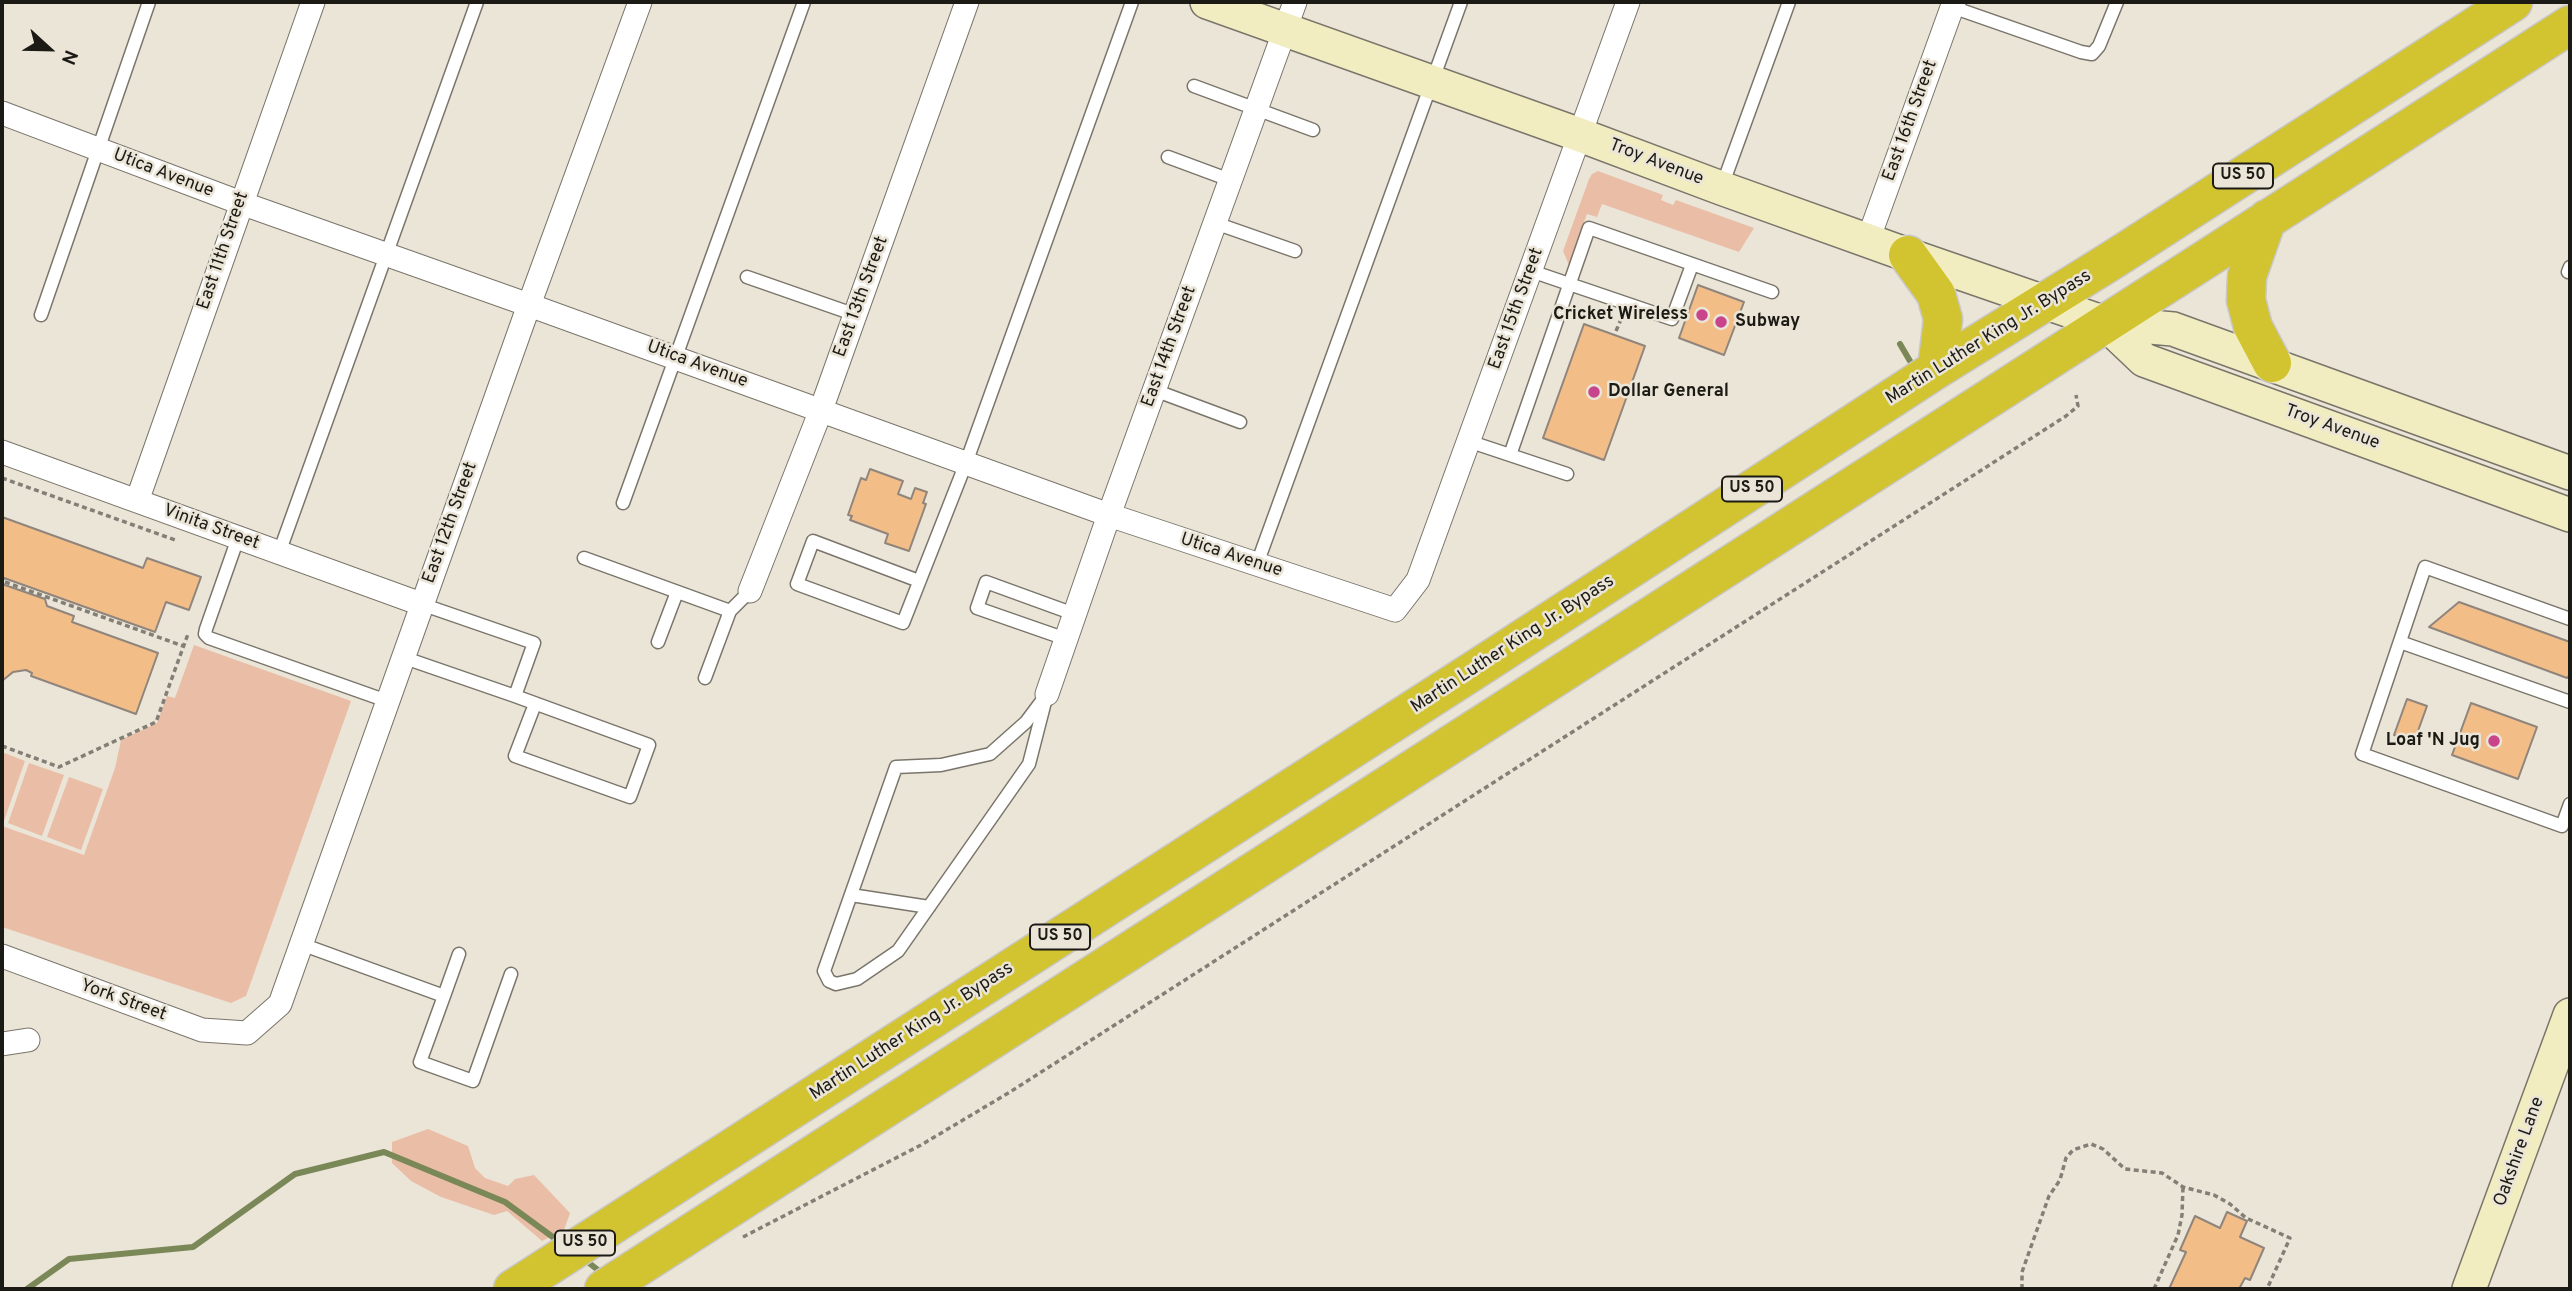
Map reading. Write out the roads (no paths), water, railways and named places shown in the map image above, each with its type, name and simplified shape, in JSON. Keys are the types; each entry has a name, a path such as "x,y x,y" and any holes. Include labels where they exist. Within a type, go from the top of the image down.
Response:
{"highway":[{"name":"Martin Luther King Jr. Bypass","path":"524,1282 1937,369 2513,2"},
{"name":"US 50","path":"604,1289 2570,25"},
{"path":"2267,219 2247,276 2246,300 2253,327 2272,363"},
{"path":"1909,255 1936,294 1942,319 1937,369"}],"street":[{"name":"East 11th Street","path":"137,501 313,2"},
{"name":"East 12th Street","path":"247,1033 280,1004 421,604 640,2"},
{"name":"East 13th Street","path":"750,591 821,410 967,2"},
{"name":"Troy Avenue","path":"1207,2 1290,16 1432,82 1721,188 2105,323 2173,329 2570,473"},
{"name":"East 15th Street","path":"1395,610 1418,580 1628,2"},
{"name":"East 16th Street","path":"1868,240 1953,4"},
{"name":"East 14th Street","path":"1047,694 1290,16"},
{"name":"Utica Avenue","path":"2,114 241,203 529,304 1109,515 1395,610"},
{"name":"Troy Avenue","path":"2105,323 2144,360 2570,515"},
{"name":"Vinita Street","path":"2,452 421,604"},
{"name":"York Street","path":"2,956 202,1030 247,1033"},
{"name":"Oakshire Lane","path":"2469,1289 2570,1015"},
{"path":"2,1044 28,1040"}],"lane":[{"path":"41,315 149,2"},
{"path":"279,553 477,2"},
{"path":"623,503 804,2"},
{"path":"919,581 813,541 797,584 903,623 966,463 1132,2"},
{"path":"1257,564 1461,2"},
{"path":"1721,188 1789,2"},
{"path":"1953,4 2092,54 2099,46 2117,2"},
{"path":"1194,86 1313,130"},
{"path":"1168,157 1230,180"},
{"path":"1215,223 1295,251"},
{"path":"1510,455 1589,228 1772,292"},
{"path":"1531,271 1672,319 1692,265"},
{"path":"2570,267 2570,272"},
{"path":"747,277 856,314"},
{"path":"1154,390 1240,422"},
{"path":"1468,440 1567,474"},
{"path":"238,538 205,634 209,638 387,701"},
{"path":"584,558 730,611"},
{"path":"2570,618 2425,567 2362,754 2562,826 2570,804"},
{"path":"1066,639 977,608 986,583 1074,614"},
{"path":"705,678 730,611 750,591"},
{"path":"658,642 677,592"},
{"path":"421,604 534,643 514,696"},
{"path":"2400,642 2570,702"},
{"path":"402,657 514,696 649,745 630,797 515,756 535,704"},
{"path":"1047,694 1029,764 898,951 857,979 836,984 829,981 824,971 896,767 941,765 990,754 1026,722 1047,694"},
{"path":"851,895 929,907"},
{"path":"301,944 444,996"},
{"path":"459,954 420,1062 473,1081 511,974"}],"waterway":[{"path":"1900,344 1910,361"},
{"path":"27,1289 69,1259 193,1247 295,1174 384,1152 505,1202 561,1243"},
{"path":"584,1259 603,1274"}],"place":[{"name":"Cricket Wireless","path":"1702,315"},
{"name":"Subway","path":"1721,322"},
{"name":"Dollar General","path":"1594,392"},
{"name":"Loaf 'N Jug","path":"2494,741"}]}
